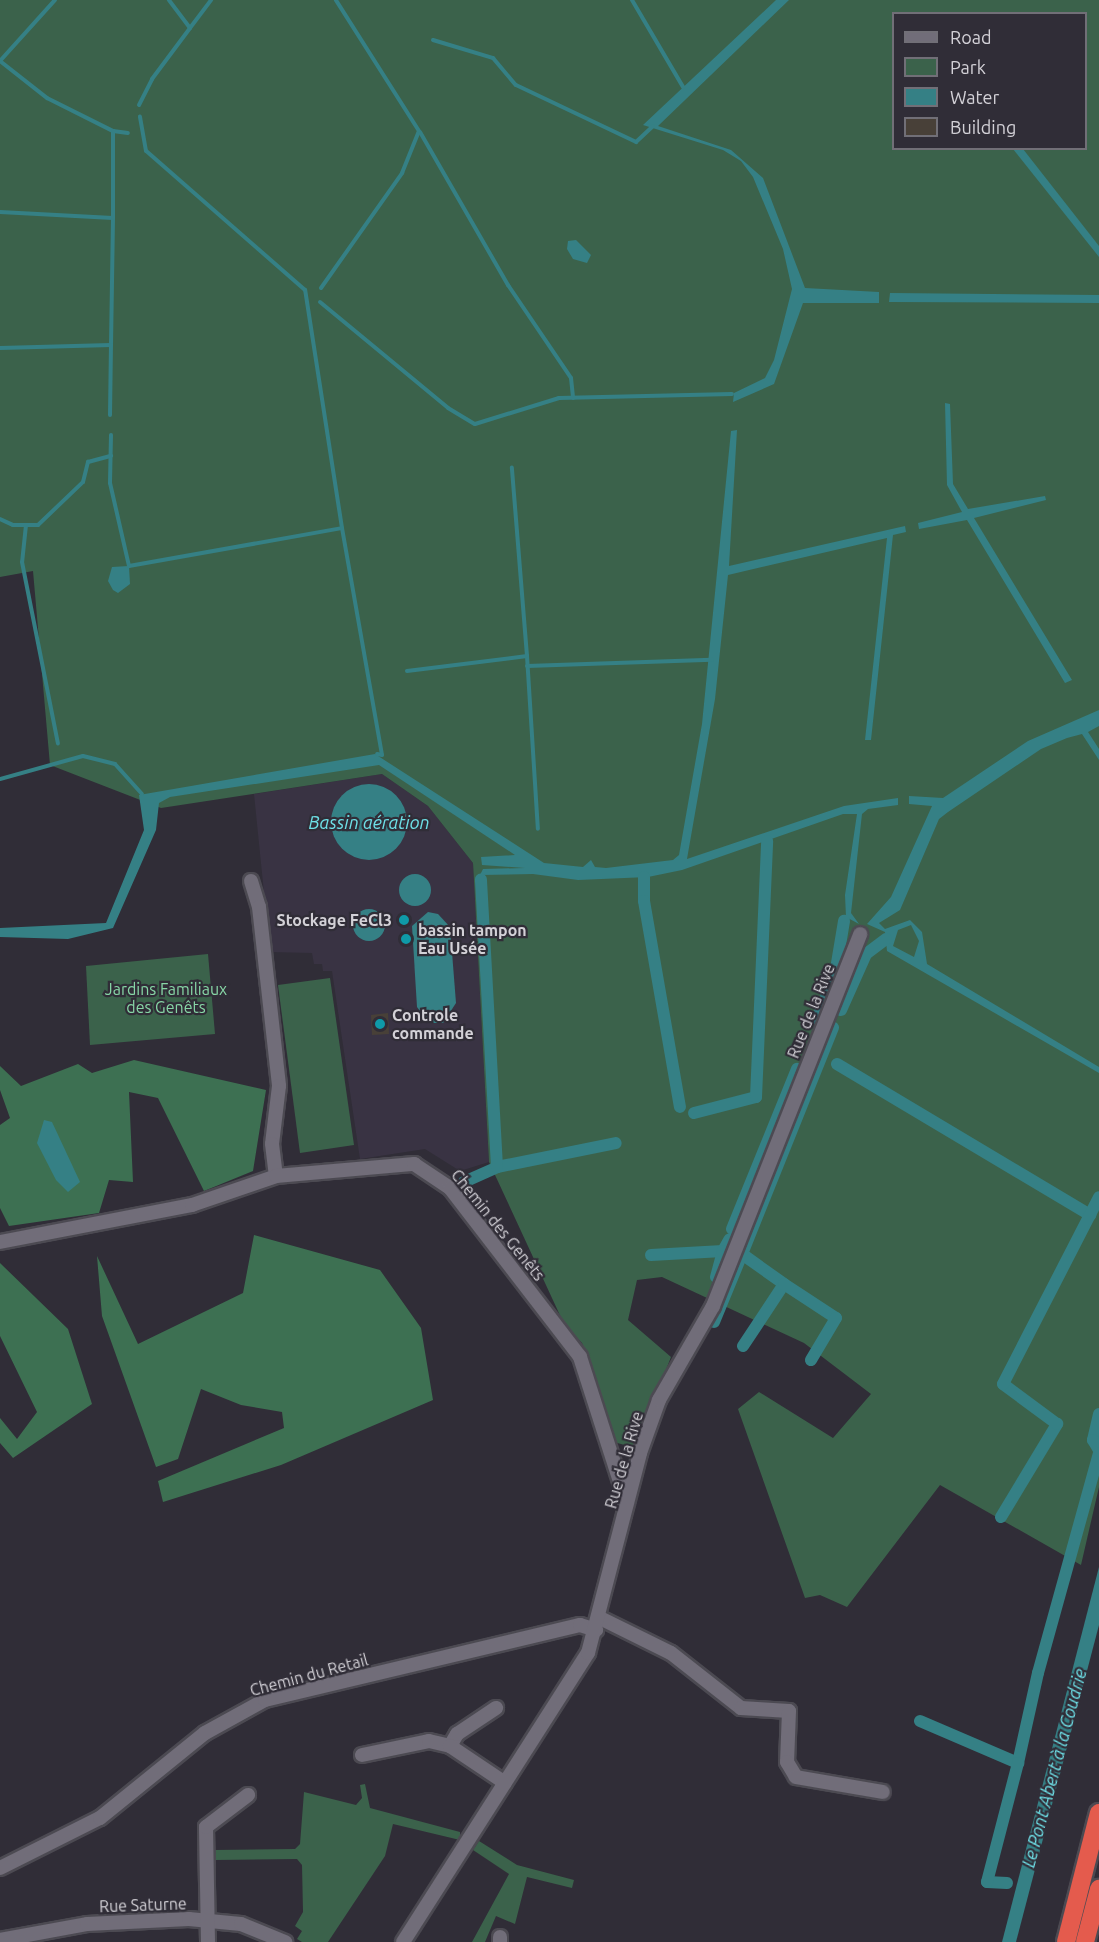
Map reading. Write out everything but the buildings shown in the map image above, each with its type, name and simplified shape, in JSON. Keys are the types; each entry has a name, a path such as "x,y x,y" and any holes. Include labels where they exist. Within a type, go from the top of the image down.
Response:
{"highway":[{"path":"1065,1942 1099,1814"},
{"path":"1085,1942 1099,1889"}],"street":[{"path":"251,881 259,907 279,1086 272,1144 276,1176"},
{"name":"Rue de la Rive","path":"403,1942 573,1682 597,1624 627,1505 659,1400 713,1306 860,934"},
{"name":"Chemin des Genêts","path":"0,1242 192,1205 276,1176 394,1163 414,1164 450,1188 580,1357 627,1505"},
{"path":"597,1624 671,1653 741,1708 789,1711 787,1762 796,1776 883,1792"},
{"name":"Chemin du Retail","path":"0,1868 100,1818 205,1733 265,1700 580,1625 597,1624"},
{"path":"450,1746 457,1734 496,1708"},
{"path":"362,1755 429,1741 450,1746 506,1783"},
{"path":"208,1942 206,1827 248,1795"},
{"name":"Rue Saturne","path":"0,1940 87,1924 207,1921 241,1924 285,1942"}],"shaded area":[{"path":"382,774 428,806 473,863 489,1162 460,1171 425,1149 360,1159 332,971 323,971 322,964 314,964 312,953 270,952 254,794"}],"green space":[{"path":"0,0 1099,0 1099,1487 1081,1565 940,1485 847,1607 820,1595 805,1598 738,1409 759,1392 833,1438 871,1394 804,1343 662,1277 637,1280 628,1320 671,1357 635,1448 614,1442 582,1343 564,1324 489,1162 473,863 428,806 382,774 161,808 50,765 33,571 0,577"},
{"name":"Jardins Familiaux des Genêts","path":"208,954 215,1034 90,1045 86,966"},
{"path":"330,978 354,1145 300,1153 278,985"},
{"path":"134,1060 266,1090 253,1171 204,1191 158,1098 129,1092 133,1182 109,1180 99,1213 9,1226 0,1208 0,1125 10,1118 0,1090 0,1066 21,1086 78,1064 92,1073"},
{"path":"254,1235 380,1270 421,1328 433,1400 281,1465 163,1502 158,1481 284,1428 282,1412 241,1405 201,1389 178,1459 156,1467 102,1316 97,1256 138,1344 243,1293"},
{"path":"0,1263 68,1329 92,1404 13,1458 0,1443 0,1418 17,1439 37,1412 0,1336"},
{"path":"365,1784 370,1808 460,1832 460,1840 393,1824 385,1856 328,1942 302,1942 297,1939 302,1931 295,1926 303,1912 302,1865 297,1859 214,1860 214,1850 295,1849 300,1844 304,1792 356,1805 362,1798 360,1785"},
{"path":"479,1841 517,1865 574,1880 572,1888 527,1877 515,1924 496,1916 485,1942 472,1942 509,1874 473,1850"}],"water":[{"path":"776,0 789,0 658,126 731,150 763,178 805,288 879,292 879,303 803,303 774,384 733,402 734,393 765,378 774,360 792,289 783,249 753,177 741,161 723,150 643,125"},
{"path":"1014,150 1024,150 1099,246 1099,257"},
{"path":"576,240 591,255 587,263 573,259 567,249 568,241"},
{"path":"890,293 1099,295 1099,303 889,302"},
{"path":"945,403 950,404 953,484 968,509 1045,496 1046,500 974,518 1072,680 1065,683 967,520 919,529 918,523 962,512 947,485"},
{"path":"737,430 729,566 905,526 906,532 893,535 871,740 865,740 887,538 728,575 715,699 687,859 844,806 898,798 898,805 868,809 862,814 851,913 859,924 846,917 845,895 857,814 843,814 682,870 648,877 578,880 533,874 480,875 483,869 525,868 482,865 481,857 515,855 379,765 170,797 159,803 156,830 113,928 68,939 0,937 0,928 106,923 144,830 139,795 375,754 544,863 583,867 591,860 595,867 606,868 673,860 679,855 702,724 731,431"},
{"path":"129,566 130,584 118,593 113,590 108,581 112,567"},
{"path":"1099,710 1099,726 1088,732 1099,749 1099,760 1082,734 1067,738 1041,749 948,812 939,819 900,910 879,923 885,929 910,920 922,932 927,964 1099,1067 1099,1073 887,951 885,932 867,924 891,897 932,806 909,804 909,796 943,798 1028,741","holes":["911,925 919,941 914,957 893,946 898,930"]},
{"name":"Bassin aération","path":"369,784 383,787 396,795 404,808 407,822 404,836 396,849 383,857 369,860 355,857 342,849 334,836 331,822 334,808 342,795 355,787"},
{"path":"415,874 426,879 431,890 426,901 415,906 404,901 399,890 404,879"},
{"path":"369,909 381,913 385,925 381,937 369,941 357,937 353,925 357,913"},
{"path":"428,912 438,914 450,927 456,1003 443,1023 429,1023 417,1007 412,926"},
{"path":"44,1120 52,1122 80,1182 68,1192 56,1180 37,1143"},
{"name":"Le Pont Abert à la Coudrie","path":"1099,1567 1099,1625 1016,1942 1002,1942"}],"waterway":[{"path":"0,61 55,0"},
{"path":"139,105 152,79 190,28 169,0"},
{"path":"190,28 211,0"},
{"path":"321,288 402,173 419,131 336,0"},
{"path":"632,0 683,87"},
{"path":"433,40 493,58 516,85 636,142 653,126"},
{"path":"0,61 47,98 113,131"},
{"path":"111,435 110,483 129,566 342,528 305,290 146,151 140,117"},
{"path":"113,218 113,131 128,133"},
{"path":"420,132 508,285 571,378 573,398"},
{"path":"0,212 113,218 111,345 0,348"},
{"path":"320,302 448,408 475,424 559,398 732,394"},
{"path":"110,415 111,345"},
{"path":"0,519 13,525 38,525 83,482 88,462 111,456"},
{"path":"407,671 527,656 512,468"},
{"path":"26,525 22,562 58,743"},
{"path":"342,528 382,755 377,754"},
{"path":"527,656 538,829"},
{"path":"527,666 712,660"},
{"path":"0,779 83,756 115,764 142,794"},
{"path":"694,1113 756,1097 767,841"},
{"path":"644,877 644,901 680,1107"},
{"path":"464,1182 497,1167 481,879"},
{"path":"817,1019 835,975 844,921"},
{"path":"841,1010 866,954 886,939"},
{"path":"742,1254 833,1028"},
{"path":"837,1064 1090,1215"},
{"path":"732,1229 797,1069"},
{"path":"497,1167 616,1143"},
{"path":"1001,1517 1057,1424 1003,1384 1099,1197"},
{"path":"723,1251 729,1240"},
{"path":"651,1255 723,1251 716,1277"},
{"path":"714,1322 742,1254 784,1284"},
{"path":"743,1346 784,1284 836,1318 811,1360"},
{"path":"1099,1414 1093,1440 1099,1450"},
{"path":"920,1721 1018,1763 1038,1673 1099,1453"},
{"path":"1007,1883 987,1882 1018,1763"}],"place":[{"name":"Stockage FeCl3","path":"404,920"},
{"name":"bassin tampon Eau Usée","path":"406,939"},
{"name":"Controle commande","path":"380,1024"}]}
